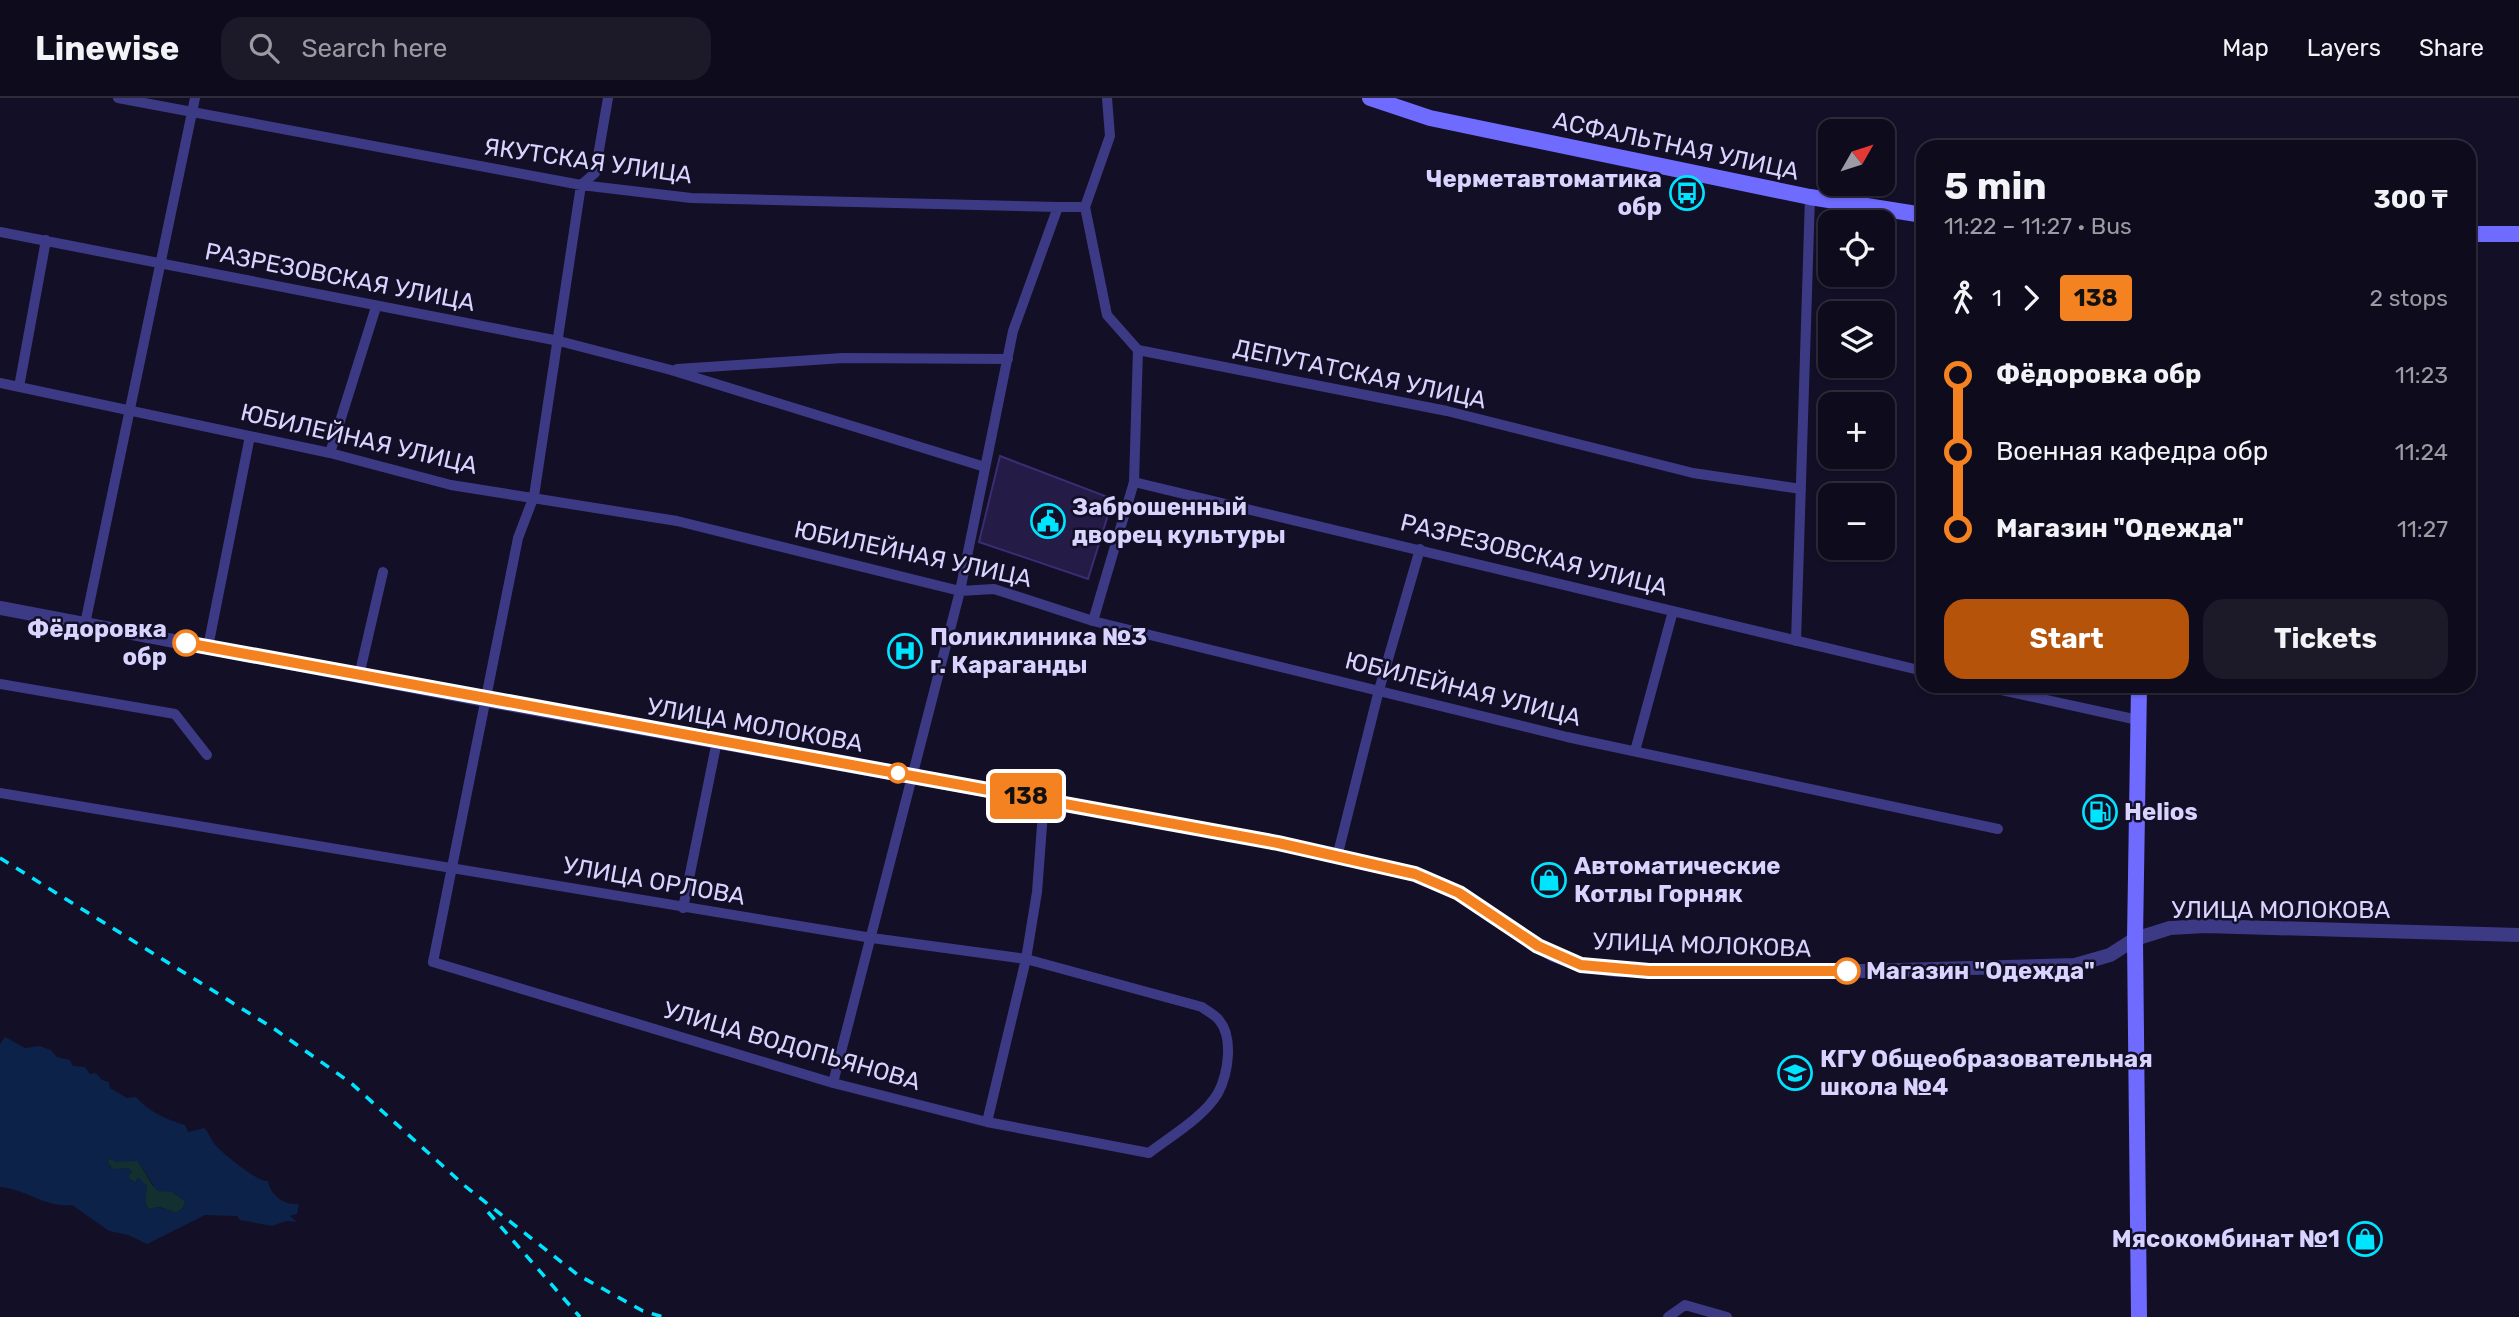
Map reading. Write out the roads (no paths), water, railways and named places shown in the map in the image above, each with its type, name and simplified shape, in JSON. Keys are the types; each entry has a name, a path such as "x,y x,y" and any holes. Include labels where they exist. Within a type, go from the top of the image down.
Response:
{"main road":[{"name":"АСФАЛЬТНАЯ УЛИЦА","path":"1370,98 1430,118 1810,197 1916,214"},
{"path":"2476,234 2519,234"},
{"path":"2139,693 2135,939 2139,1317"}],"street":[{"name":"ЯКУТСКАЯ УЛИЦА","path":"118,98 581,185 691,198 1084,207"},
{"path":"85,624 132,411 159,261 195,98"},
{"path":"454,869 518,538 534,496 581,185 595,173 608,98"},
{"path":"1093,621 1134,482 1138,351 1107,315 1084,207 1110,136 1107,98"},
{"name":"АСФАЛЬТНАЯ УЛИЦА","path":"1796,641 1810,197"},
{"path":"833,1083 960,591 1013,331 1058,207"},
{"name":"РАЗРЕЗОВСКАЯ УЛИЦА","path":"0,232 559,341 671,370 985,467"},
{"path":"19,387 46,240"},
{"path":"330,453 376,307"},
{"name":"ДЕПУТАТСКАЯ УЛИЦА","path":"1138,351 1447,411 1693,473 1801,489"},
{"name":"РАЗРЕЗОВСКАЯ УЛИЦА","path":"671,370 843,358 1007,359"},
{"name":"ЮБИЛЕЙНАЯ УЛИЦА","path":"0,383 330,453 451,485 534,496 677,521 960,591 994,589 1093,621 1379,690 1635,751 1998,829"},
{"path":"208,648 250,436"},
{"name":"РАЗРЕЗОВСКАЯ УЛИЦА","path":"1134,482 1916,669"},
{"path":"1337,857 1379,690 1420,549"},
{"path":"359,676 383,572"},
{"name":"УЛИЦА МОЛОКОВА","path":"0,608 485,700 1278,843 1415,874 1459,893 1553,955 1581,965 1616,970 2028,968 2076,965 2110,955 2135,939 2170,928 2204,926 2519,935"},
{"path":"1635,751 1673,611"},
{"path":"0,684 175,714 206,755"},
{"path":"2015,693 2138,720"},
{"path":"683,908 717,741"},
{"name":"УЛИЦА ОРЛОВА","path":"0,793 683,908 1026,959 1202,1007 1220,1021 1228,1044 1228,1063 1217,1093"},
{"path":"988,1122 1026,959 1037,892 1044,799"},
{"name":"УЛИЦА ВОДОПЬЯНОВА","path":"454,869 433,962 833,1083 988,1122 1149,1153 1188,1124 1217,1093"},
{"path":"1668,1317 1685,1305 1727,1317"}],"water":[{"path":"5,1037 25,1048 39,1046 51,1050 57,1057 70,1060 73,1066 85,1067 90,1074 96,1073 102,1080 109,1082 110,1088 127,1098 136,1097 158,1114 185,1125 188,1132 204,1128 217,1147 249,1172 268,1181 279,1198 288,1203 299,1204 297,1214 290,1216 297,1222 286,1221 272,1226 240,1220 237,1216 205,1215 147,1244 128,1235 109,1231 72,1205 53,1204 0,1187 0,1044","holes":["111,1159 115,1162 138,1161 157,1191 172,1192 185,1201 183,1208 176,1213 160,1207 148,1209 145,1202 147,1186 138,1177 135,1183 130,1179 128,1175 132,1171 129,1168 112,1169 107,1161"]}],"railway":[{"path":"0,858 273,1028 351,1083 465,1186 578,1275 643,1311 663,1317"},
{"path":"488,1212 580,1317"}],"place":[{"name":"Черметавтоматика обр","path":"1687,193"},
{"name":"Заброшенный дворец культуры","path":"1048,521"},
{"name":"Фёдоровка обр","path":"186,643"},
{"name":"Поликлиника №3 г. Караганды","path":"905,651"},
{"name":"Helios","path":"2100,812"},
{"name":"Автоматические Котлы Горняк","path":"1549,880"},
{"name":"Магазин \"Одежда\"","path":"1847,971"},
{"name":"КГУ Общеобразовательная школа №4","path":"1795,1073"},
{"name":"Мясокомбинат №1","path":"2365,1239"}]}
